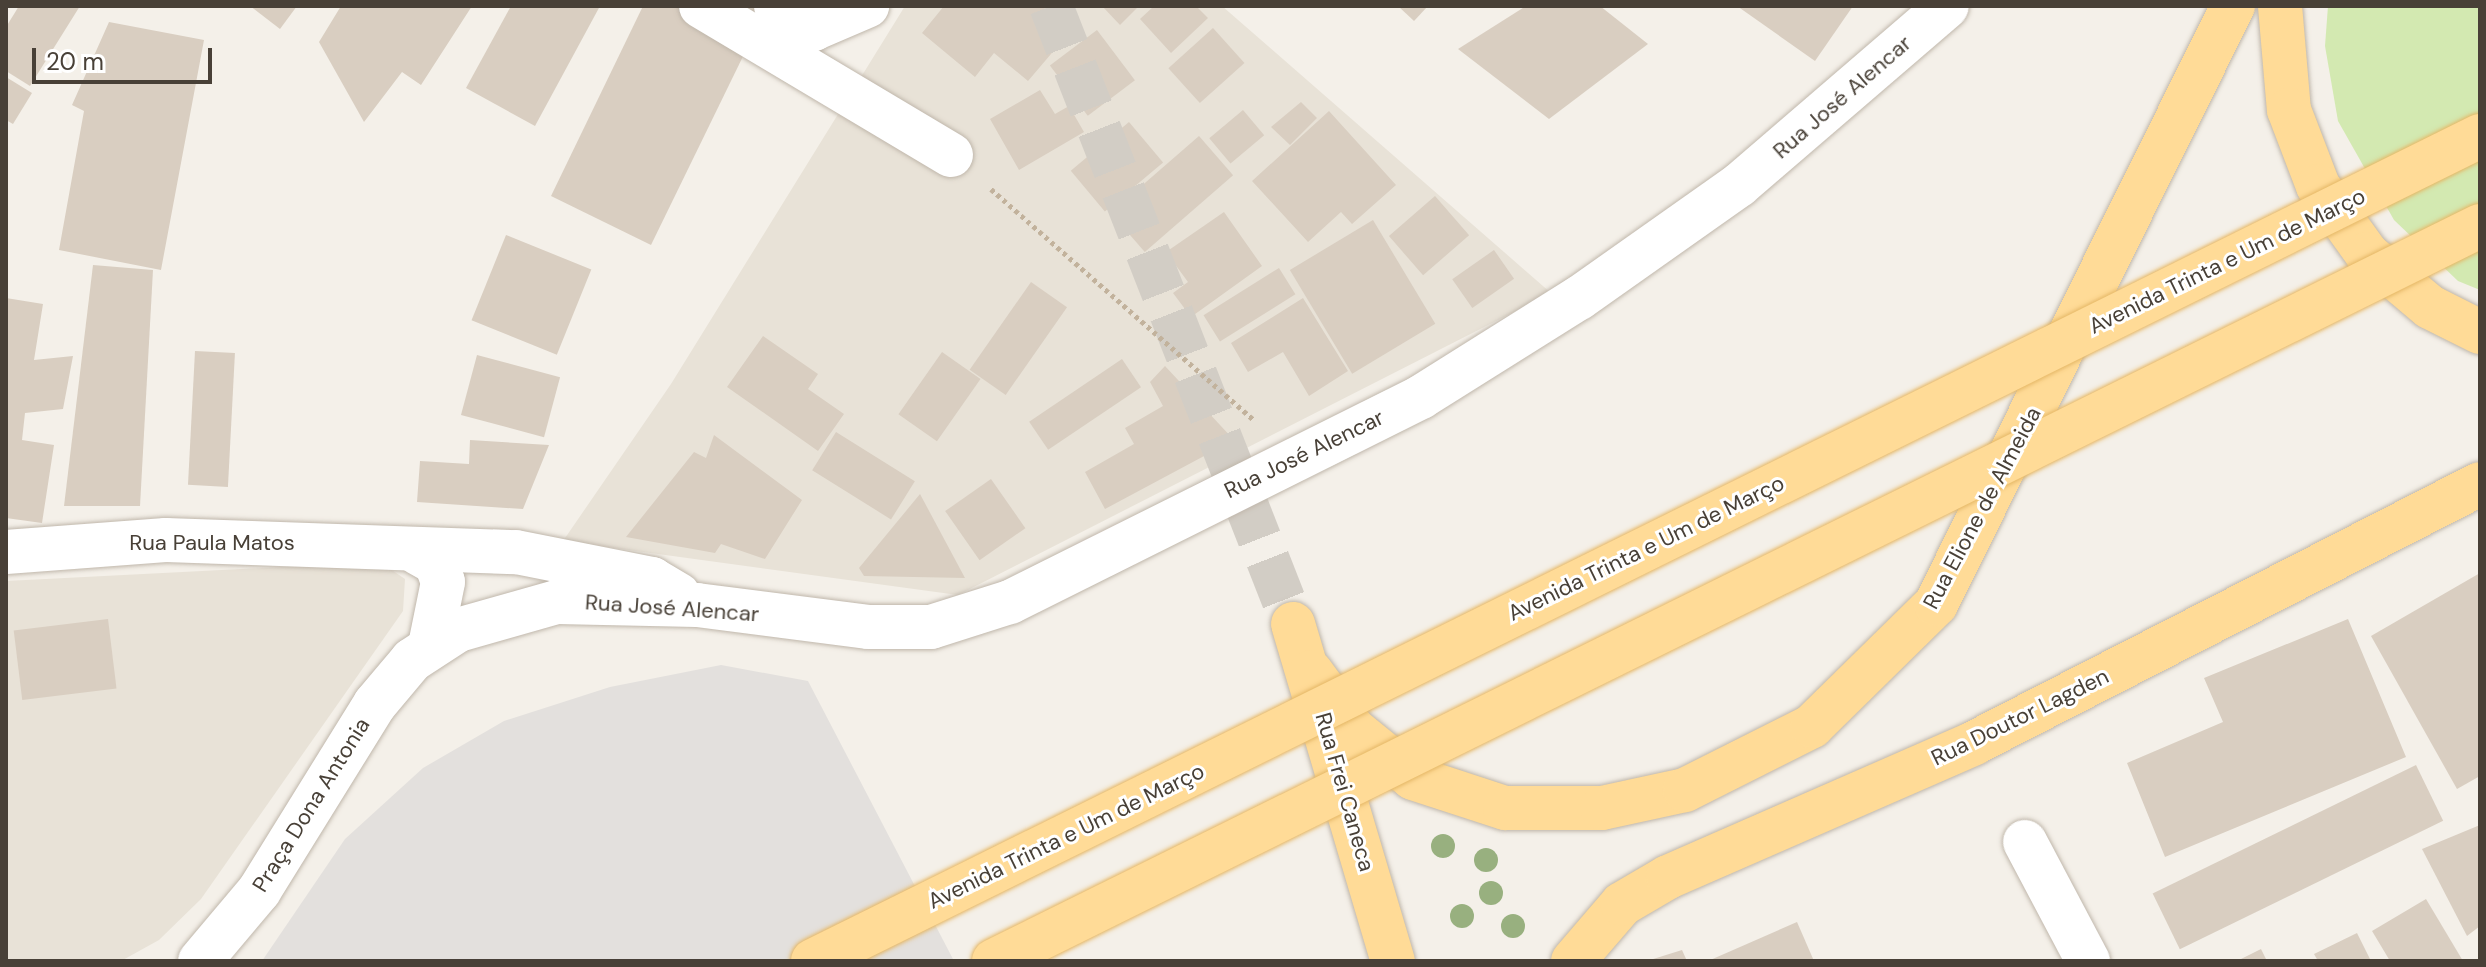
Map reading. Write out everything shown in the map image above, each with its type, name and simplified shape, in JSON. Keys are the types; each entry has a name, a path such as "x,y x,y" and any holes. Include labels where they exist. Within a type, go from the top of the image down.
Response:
{"main road":[{"name":"Rua Elione de Almeida","path":"1311,672 1353,729 1413,778 1505,808 1602,808 1685,790 1812,726 1936,604 2233,6"},
{"path":"2280,6 2289,110 2318,186 2367,254 2430,307 2480,332"},
{"name":"Avenida Trinta e Um de Março","path":"813,961 2480,136"},
{"path":"994,961 2480,226"},
{"name":"Rua Doutor Lagden","path":"1573,961 1622,904 1668,877 1974,743 2480,484"},
{"name":"Rua Frei Caneca","path":"1293,624 1311,672 1393,961"}],"street":[{"path":"701,6 951,155"},
{"path":"776,6 813,29 867,6"},
{"name":"Rua José Alencar","path":"557,602 697,605 868,627 931,627 1010,602 1421,397 1579,298 1739,185 1947,6"},
{"name":"Rua Paula Matos","path":"6,552 166,540 418,553 516,552 652,579 697,605"},
{"path":"418,553 436,563 443,582 430,646"},
{"name":"Praça Dona Antonia","path":"200,961 259,891 375,704 430,646 501,615 557,602"},
{"path":"2025,842 2088,961"}],"path":[{"path":"951,155 1297,457"}],"shaded area":[{"path":"905,6 1222,6 1551,293 958,595 563,541 671,384"},
{"path":"380,562 405,579 403,611 201,899 159,940 121,961 6,961 6,581"},
{"path":"721,665 808,681 954,961 262,961 345,839 423,768 504,721 610,687"}],"green space":[{"path":"2328,6 2480,6 2480,290 2458,281 2394,220 2338,121 2325,46"}],"building":[{"path":"19,6 80,6 30,86 6,71 6,27"},
{"path":"250,6 297,6 280,29"},
{"path":"341,6 472,6 421,85 402,72 364,122 319,42"},
{"path":"511,6 600,6 535,126 466,88"},
{"path":"643,6 675,6 750,42 651,245 551,196"},
{"path":"944,6 1047,6 1042,12 1068,34 1028,81 994,53 975,77 922,33"},
{"path":"1102,6 1139,6 1120,25"},
{"path":"1154,6 1196,6 1208,18 1171,53 1140,19"},
{"path":"1398,6 1428,6 1414,21"},
{"path":"1526,6 1600,6 1648,44 1549,119 1458,49"},
{"path":"1737,6 1853,6 1815,61"},
{"path":"109,22 204,40 161,270 59,250 84,111 72,105"},
{"path":"1213,28 1244,63 1200,103 1168,68"},
{"path":"1097,30 1135,80 1088,116 1050,66"},
{"path":"6,77 32,93 13,124 6,120"},
{"path":"1040,90 1055,114 1069,106 1084,132 1019,170 990,119"},
{"path":"1301,102 1317,118 1290,145 1271,127"},
{"path":"1243,110 1264,135 1231,164 1209,138"},
{"path":"1329,111 1396,185 1352,224 1341,212 1308,242 1252,181"},
{"path":"1129,122 1163,163 1105,211 1071,171"},
{"path":"1199,136 1233,175 1145,252 1111,213"},
{"path":"1435,196 1469,235 1423,275 1389,236"},
{"path":"1224,212 1262,266 1191,317 1173,293 1188,282 1166,252"},
{"path":"1373,220 1435,324 1352,374 1290,270"},
{"path":"506,235 591,269 557,355 472,320"},
{"path":"1494,250 1514,279 1472,308 1452,279"},
{"path":"93,265 153,270 140,506 64,506"},
{"path":"1279,268 1295,294 1220,341 1204,315"},
{"path":"1031,282 1067,307 1006,395 970,370"},
{"path":"6,298 43,304 34,360 73,356 63,409 25,413 22,440 54,445 42,523 6,518"},
{"path":"1303,298 1348,371 1309,396 1283,352 1248,372 1231,343"},
{"path":"763,336 818,374 808,389 844,414 818,451 727,387"},
{"path":"195,351 235,353 228,487 188,485"},
{"path":"942,352 981,379 937,441 898,414"},
{"path":"477,355 560,377 544,437 461,415"},
{"path":"1122,359 1141,387 1048,450 1029,422"},
{"path":"1165,366 1234,440 1105,509 1085,472 1134,444 1125,428 1163,406 1150,382"},
{"path":"836,432 915,481 891,519 812,470"},
{"path":"714,435 802,500 765,559 721,544 715,553 626,537 694,452 706,458"},
{"path":"470,440 549,445 523,509 417,502 420,461 469,464"},
{"path":"991,479 1025,528 980,560 945,511"},
{"path":"920,494 965,578 864,576 859,568"},
{"path":"2480,573 2480,776 2457,789 2371,636"},
{"path":"108,619 117,688 22,700 14,631"},
{"path":"2348,619 2406,757 2165,857 2127,763 2223,722 2204,678"},
{"path":"2416,765 2443,821 2180,949 2153,893"},
{"path":"2480,825 2480,926 2467,936 2422,849"},
{"path":"2426,899 2463,961 2390,961 2372,931"},
{"path":"1797,922 1814,961 1708,961"},
{"path":"2357,933 2371,961 2318,961 2314,954"},
{"path":"2261,949 2267,961 2237,961"},
{"path":"1682,950 1687,961 1650,961 1650,960"}],"tunnel":[{"path":"1051,6 1293,624"}]}
